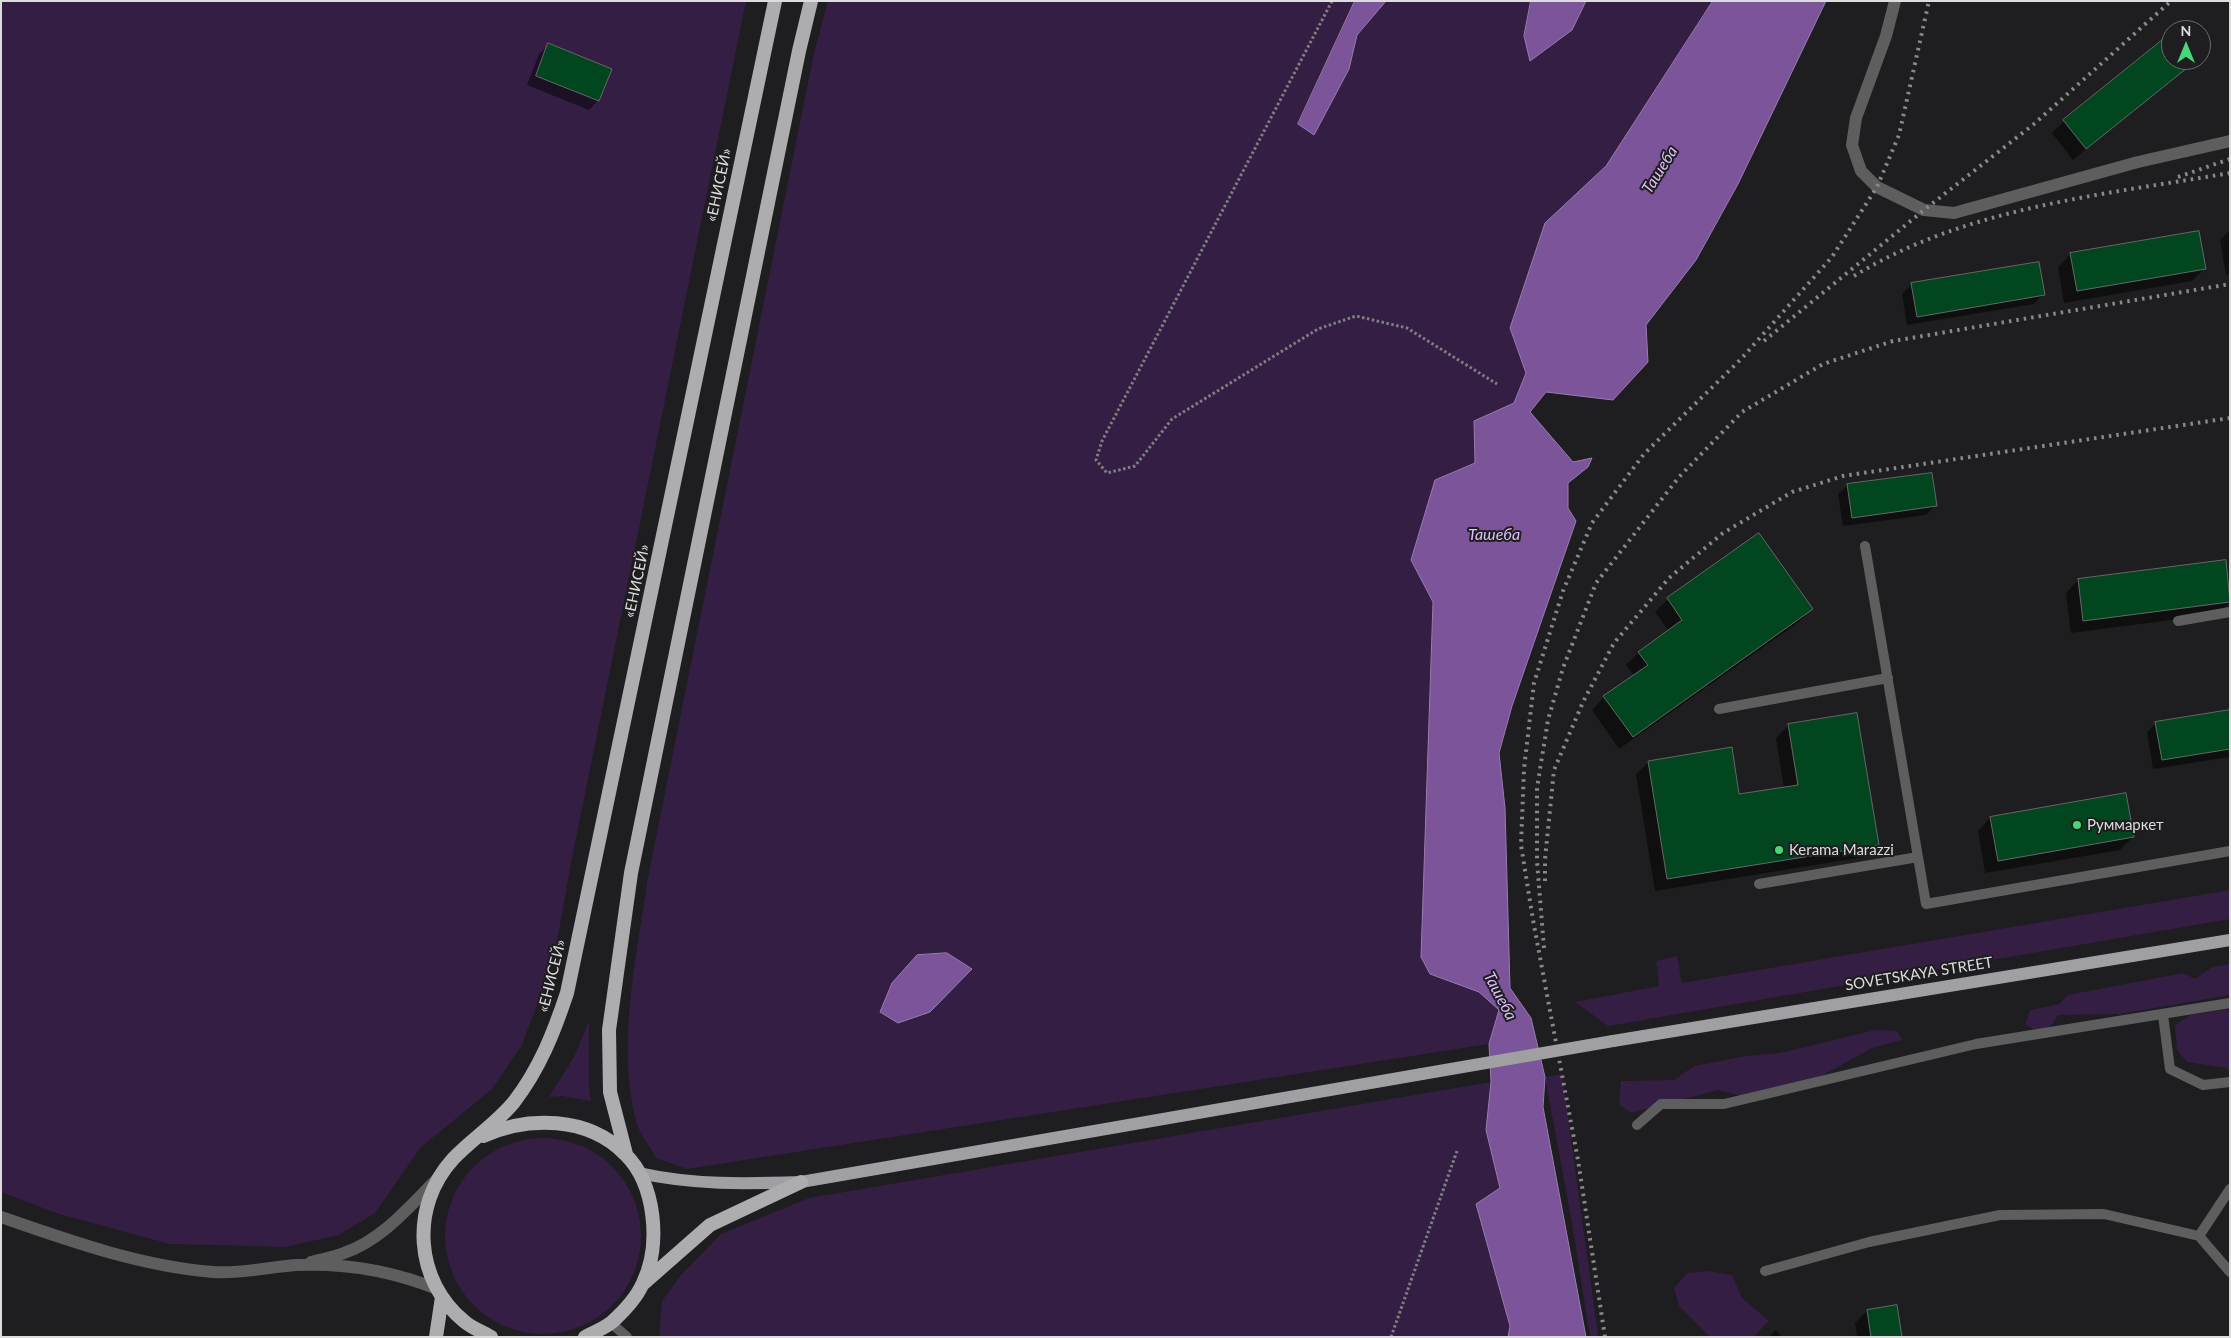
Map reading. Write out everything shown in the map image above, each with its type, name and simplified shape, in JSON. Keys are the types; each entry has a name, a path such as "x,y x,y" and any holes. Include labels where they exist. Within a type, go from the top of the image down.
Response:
{"highway":[{"name":"«ЕНИСЕЙ»","path":"491,1337 465,1322 439,1293 426,1262 422,1234 427,1205 438,1179 453,1159 513,1104 531,1078 545,1052 567,992 775,1"},
{"name":"«ЕНИСЕЙ»","path":"585,1337 611,1323 629,1304 643,1284 652,1255 653,1234 649,1199 639,1174 626,1154 610,1092 609,1030 631,873 799,51 812,1"},
{"name":"«ЕНИСЕЙ»","path":"473,1141 503,1127 530,1123 557,1123 581,1128 605,1138 626,1154"},
{"path":"643,1284 710,1225 801,1182"},
{"path":"436,1337 439,1293"}],"main road":[{"name":"SOVETSKAYA STREET","path":"639,1174 675,1181 731,1184 801,1182 1613,1040 2230,940"}],"street":[{"path":"1895,1 1886,36 1856,118 1852,145 1861,171 1877,187 1924,210 1954,213 2138,162 2230,141"},
{"path":"298,1265 344,1253 364,1244 383,1231 438,1179"},
{"path":"1,1217 131,1259 215,1272 298,1265 364,1268 407,1277 439,1293"}],"lane":[{"path":"1866,546 1926,904 2230,851"},
{"path":"2178,621 2230,612"},
{"path":"1719,709 1888,678"},
{"path":"1758,884 1918,857"},
{"path":"1637,1125 1661,1104 1724,1104 1976,1044 2230,1003"},
{"path":"2163,1015 2170,1069 2203,1084 2230,1082"},
{"path":"2199,1236 2230,1188"},
{"path":"1765,1271 1869,1242 2000,1215 2104,1214 2199,1236 2230,1272"},
{"path":"611,1323 627,1337"}],"path":[{"path":"1332,1 1115,414 1102,441 1096,460 1107,473 1135,466 1172,419 1318,329 1356,316 1407,328 1497,384"},
{"path":"1391,1337 1457,1151"}],"shaded area":[{"path":"1,1 746,1 572,858 553,964 521,1047 491,1090 421,1147 375,1213 339,1235 285,1247 170,1244 56,1213 1,1192"},
{"path":"828,1 1355,1 1298,124 1314,134 1349,69 1357,35 1386,1 1531,1 1524,36 1530,61 1572,30 1586,1 1713,1 1606,166 1545,223 1510,328 1526,373 1514,403 1474,421 1475,463 1435,480 1411,560 1433,602 1429,708 1430,974 1479,992 1499,1010 1489,1044 687,1169 656,1158 637,1126 630,1092 628,1031 634,968 648,877 814,53"},
{"path":"2230,890 2230,919 1608,1026 1575,1002 1659,986 1656,961 1677,956 1682,983"},
{"path":"2230,964 2230,995 2120,1014 2058,1015 2051,1026 2038,1031 2025,1025 2030,1010 2059,1004 2068,995 2183,973 2195,979 2212,967"},
{"path":"2230,1009 2230,1073 2227,1068 2187,1062 2177,1050 2175,1025 2190,1015"},
{"path":"589,1021 589,1088 591,1101 562,1096 549,1097 574,1057"},
{"path":"1875,1030 1897,1031 1902,1040 1872,1048 1818,1078 1743,1096 1718,1090 1631,1113 1619,1104 1621,1081 1674,1080 1694,1066 1746,1056 1780,1053"},
{"path":"1562,1074 1598,1337 1590,1337 1572,1223 1545,1077"},
{"path":"1491,1082 1486,1130 1500,1188 1497,1276 1510,1327 1508,1337 659,1337 662,1301 680,1276 721,1234 809,1198"},
{"path":"543,1138 571,1142 589,1150 605,1160 619,1174 637,1208 641,1236 637,1264 629,1282 619,1298 605,1312 571,1330 543,1334 515,1330 497,1322 481,1312 467,1298 449,1264 445,1236 449,1208 457,1190 467,1174 481,1160 515,1142"},
{"path":"1708,1271 1732,1275 1742,1298 1769,1321 1755,1335 1756,1337 1710,1337 1679,1306 1674,1288 1687,1273"}],"water":[{"path":"1355,1 1386,1 1357,35 1349,69 1314,135 1298,124"},
{"path":"1531,1 1586,1 1572,30 1530,61 1524,36"},
{"name":"Ташеба","path":"1713,1 1826,1 1738,184 1696,260 1646,325 1648,362 1613,400 1546,392 1530,412 1573,462 1592,458 1588,467 1568,483 1568,508 1576,521 1512,706 1499,753 1505,808 1510,988 1531,1018 1545,1077 1543,1107 1586,1337 1508,1337 1510,1326 1476,1204 1500,1188 1486,1130 1491,1082 1489,1044 1499,1010 1479,992 1430,974 1421,957 1433,602 1411,560 1435,480 1475,463 1474,421 1514,403 1526,373 1510,328 1545,223 1606,166"},
{"path":"947,953 972,969 930,1012 898,1023 880,1012 892,983 917,955"}],"building":[{"path":"2161,41 2161,70 2185,70 2086,149 2063,120"},
{"path":"548,43 612,69 599,101 536,76"},
{"path":"2199,231 2206,269 2077,291 2070,253"},
{"path":"2039,262 2045,295 1917,317 1911,283"},
{"path":"1932,473 1937,506 1852,518 1847,484"},
{"path":"1759,533 1813,609 1633,737 1603,696 1648,665 1638,652 1682,620 1667,598"},
{"path":"2226,560 2230,602 2083,621 2078,579"},
{"path":"2230,710 2230,749 2162,760 2155,722"},
{"path":"1857,713 1879,845 1667,879 1648,761 1732,747 1739,794 1798,785 1788,724"},
{"path":"2126,793 2134,837 1998,861 1990,817"},
{"path":"1897,1305 1902,1337 1871,1337 1867,1310"}],"railway":[{"path":"1605,1337 1578,1160 1533,920 1521,845 1524,769 1534,683 1563,591 1592,523 1644,454 1741,359 1832,257 1877,187 1899,135 1929,1"},
{"path":"1764,341 1924,210 2034,124 2171,1"},
{"path":"2178,177 2230,159"},
{"path":"1854,276 1897,253 1942,234 1989,219 2085,197 2230,173"},
{"path":"1544,948 1537,861 1537,788 1548,720 1563,668 1596,583 1679,477 1742,412 1823,364 1893,341 2230,284"},
{"path":"1545,881 1545,859 1554,770 1583,702 1614,643 1669,578 1723,533 1792,492 1843,476 2230,418"}],"place":[{"name":"Руммаркет","path":"2077,825"},
{"name":"Kerama Marazzi","path":"1779,850"}]}
